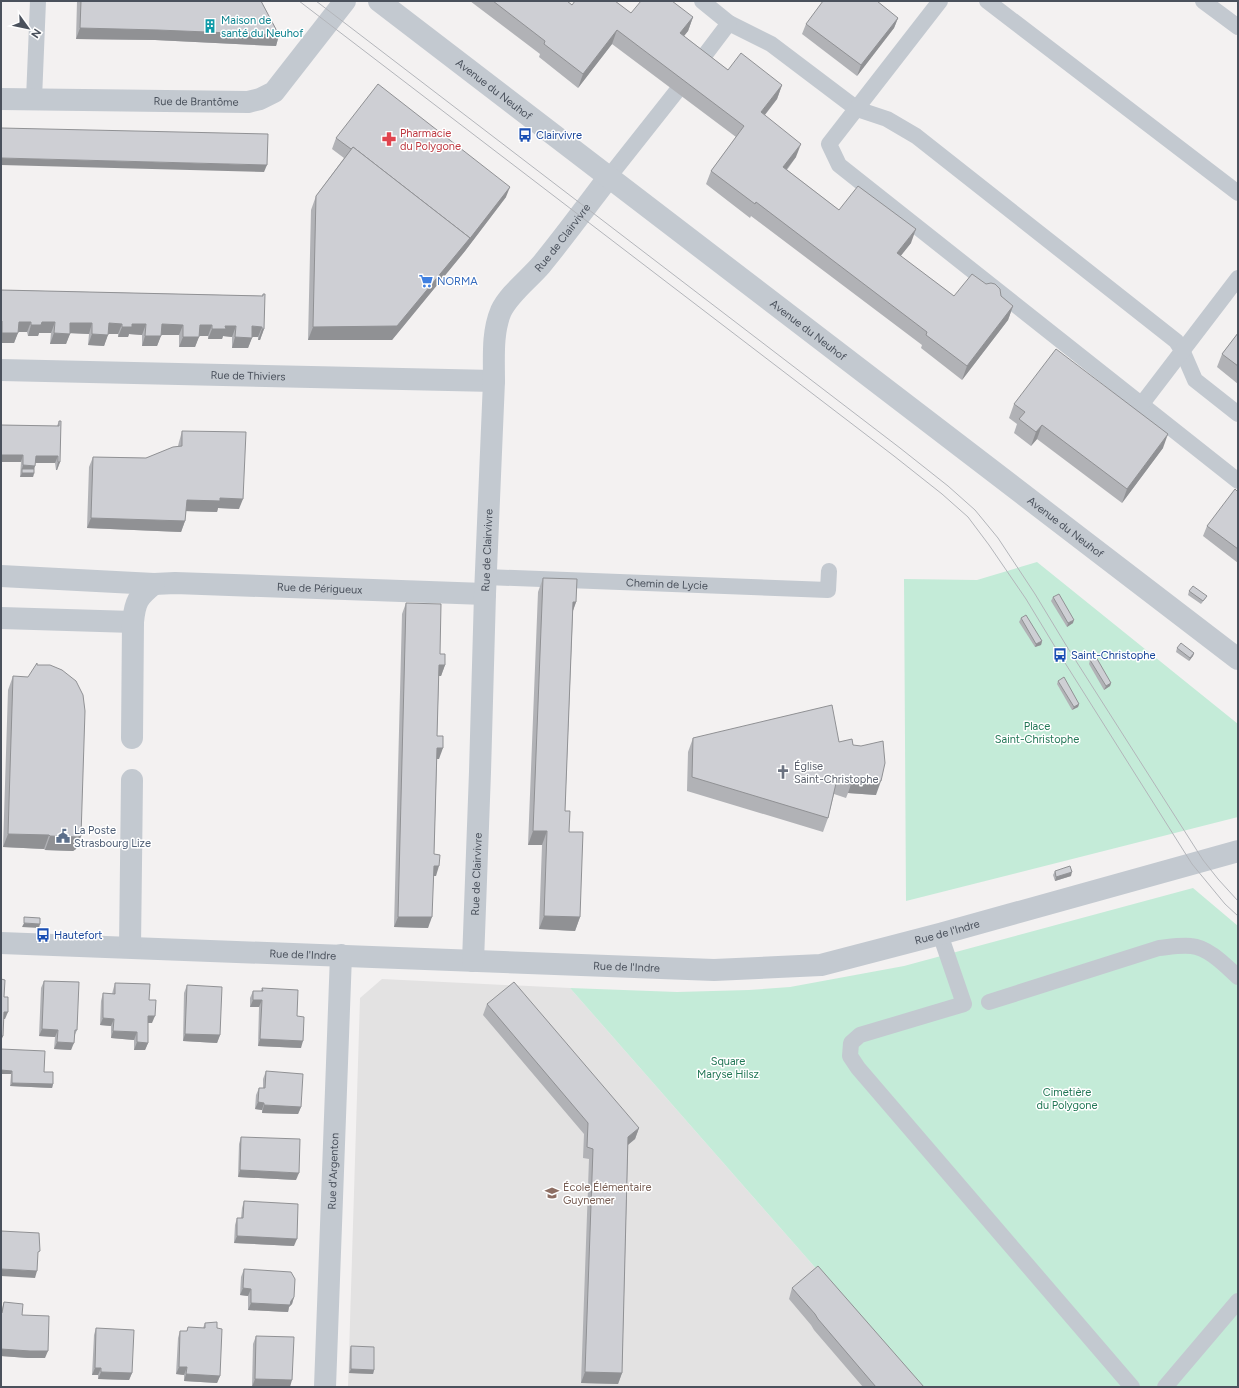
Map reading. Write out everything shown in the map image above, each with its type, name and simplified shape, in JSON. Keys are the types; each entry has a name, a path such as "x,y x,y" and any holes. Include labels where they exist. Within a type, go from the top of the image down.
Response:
{"street":[{"name":"Rue de Brantôme","path":"1,99 248,102 260,99 274,92 345,1"},
{"name":"Avenue du Neuhof","path":"379,1 608,178 1238,659"},
{"name":"Rue de Clairvivre","path":"473,961 485,586 494,357 497,325 502,310 510,298 545,260 608,178"},
{"name":"Rue de Thiviers","path":"1,370 494,381"},
{"name":"Rue de Périgueux","path":"1,576 154,584 485,586"},
{"path":"132,738 133,622 135,606 141,595 154,584"},
{"path":"1,618 133,622"},
{"path":"130,948 132,780"},
{"name":"Rue de l'Indre","path":"1,943 714,970 821,965 940,934 1238,851"},
{"name":"Rue d'Argenton","path":"325,1387 341,955"}],"lane":[{"path":"34,99 38,1"},
{"path":"702,1 729,23 771,44 857,109 887,119 916,136 1176,341 1182,350 1195,380 1238,414"},
{"path":"940,1 829,144 840,165 1140,405 1238,481"},
{"path":"987,1 1238,193"},
{"path":"1203,1 1238,27"},
{"path":"698,64 729,23"},
{"path":"608,178 676,92"},
{"path":"1140,405 1238,278"},
{"name":"Chemin de Lycie","path":"485,586 828,590 828,571"},
{"path":"940,934 964,1004 860,1035 851,1043 850,1056 858,1068 1132,1387"},
{"path":"989,1002 1159,948 1175,946 1192,946 1209,953 1238,977"},
{"path":"1165,1387 1238,1301"}],"shaded area":[{"name":"École Élémentaire Guynemer","path":"382,979 570,988 920,1387 348,1387 360,998"}],"green space":[{"name":"Place Saint-Christophe","path":"1037,562 1238,724 1238,817 906,901 904,579 977,580"},
{"name":"Cimetière du Polygone","path":"1193,888 1238,926 1238,1387 920,1387 570,988 677,992 790,987 904,966"}],"building":[{"path":"81,1 261,1 279,35 80,28"},
{"path":"493,1 567,1 572,5 575,1 615,1 631,13 641,1 672,1 693,17 680,33 728,70 741,53 782,85 761,112 801,144 783,167 839,210 858,186 916,229 897,253 954,296 972,274 986,284 995,284 1000,289 1001,296 1013,306 967,366 926,335 927,332 756,202 755,204 711,171 744,126 617,30 583,74 544,44 545,41"},
{"path":"823,1 877,1 898,18 861,65 806,24"},
{"path":"378,84 510,187 468,241 470,238 353,147 351,149 336,138"},
{"path":"1,128 268,134 267,165 1,158"},
{"path":"353,147 470,238 397,326 313,327 316,196"},
{"path":"1,290 263,296 263,294 265,294 264,329 262,329 262,327 252,326 252,338 235,337 236,326 225,326 226,329 212,329 212,325 200,325 199,337 183,337 183,325 162,324 161,336 145,336 146,324 132,324 132,327 122,327 122,324 109,323 108,335 92,334 92,323 70,323 70,334 54,333 55,322 42,322 41,325 31,325 31,322 19,322 18,333 2,333"},
{"path":"1238,333 1238,366 1222,354"},
{"path":"1056,349 1168,434 1127,489 1042,425 1036,432 1019,419 1025,412 1014,404"},
{"path":"59,421 61,421 60,462 58,462 58,456 36,456 35,466 23,465 23,455 1,455 1,425 59,426"},
{"path":"182,431 246,432 243,499 220,498 220,501 187,500 185,521 91,518 93,457 146,458 173,447 182,446"},
{"path":"22,469 34,469 34,473 22,473"},
{"path":"1235,489 1238,492 1238,549 1207,526"},
{"path":"543,578 577,579 576,602 573,602 565,811 570,811 569,832 583,832 580,917 544,916 547,831 533,831"},
{"path":"1193,586 1207,596 1203,601 1189,591"},
{"path":"1059,594 1074,620 1068,623 1053,597"},
{"path":"406,603 441,604 440,654 445,654 445,665 439,665 437,736 443,736 443,748 437,748 434,854 440,855 439,866 434,866 432,917 398,917"},
{"path":"1026,615 1042,641 1036,644 1021,618"},
{"path":"1181,643 1194,653 1190,658 1177,648"},
{"path":"1096,657 1111,683 1106,686 1090,660"},
{"path":"37,663 37,665 50,665 62,670 76,681 83,695 85,711 81,836 78,837 8,834 13,676 28,677"},
{"path":"1064,677 1079,704 1074,707 1058,681"},
{"name":"Église Saint-Christophe","path":"832,705 839,742 852,739 853,745 861,746 883,741 885,763 881,781 852,779 851,784 837,779 828,818 692,777 693,738"},
{"path":"1070,866 1072,872 1056,877 1055,871"},
{"path":"24,917 40,918 40,924 24,923"},
{"path":"1,979 5,980 4,997 8,997 8,1012 4,1012 3,1036 1,1036"},
{"path":"44,981 79,982 77,1030 75,1030 74,1043 57,1042 58,1030 42,1029"},
{"path":"514,982 639,1128 628,1137 622,1373 585,1372 593,1149 587,1147 588,1123 487,1004"},
{"path":"115,983 150,984 149,1000 156,1000 155,1016 148,1016 148,1043 137,1042 137,1032 113,1031 114,1019 103,1018 103,993 115,994"},
{"path":"187,985 222,987 220,1035 185,1034"},
{"path":"262,988 298,990 297,1016 304,1017 303,1041 260,1039 262,1000 253,1000 253,991 263,991"},
{"path":"1,1049 45,1051 44,1072 53,1072 53,1084 12,1083 12,1071 1,1070"},
{"path":"266,1071 303,1074 301,1107 264,1105 264,1103 258,1102 259,1088 265,1088"},
{"path":"241,1137 300,1139 299,1173 240,1170"},
{"path":"244,1201 298,1204 297,1239 237,1236 237,1218 243,1218"},
{"path":"1,1231 39,1233 40,1251 38,1252 37,1271 1,1269"},
{"path":"818,1266 924,1387 876,1387 792,1288"},
{"path":"244,1269 291,1272 295,1279 294,1297 290,1305 251,1303 251,1289 243,1288"},
{"path":"4,1302 23,1304 22,1315 49,1316 48,1351 1,1349 1,1314"},
{"path":"217,1322 217,1328 222,1329 220,1376 186,1374 187,1367 179,1367 180,1331 187,1331 188,1327 205,1328 205,1323"},
{"path":"96,1328 134,1330 132,1373 101,1372 101,1368 95,1368"},
{"path":"256,1336 294,1337 292,1380 255,1379"},
{"path":"351,1346 374,1347 374,1370 351,1369"}],"tram line":[{"path":"299,1 894,456 942,494 968,517 1026,599 1192,864 1225,904 1238,916"},
{"path":"316,1 900,448 948,486 975,510 998,538 1035,594 1203,860 1238,901"}],"place":[{"name":"Maison de santé du Neuhof","path":"210,26"},
{"name":"Clairvivre","path":"525,135"},
{"name":"Pharmacie du Polygone","path":"389,139"},
{"name":"NORMA","path":"426,281"},
{"name":"Saint-Christophe","path":"1060,655"},
{"name":"Église Saint-Christophe","path":"783,772"},
{"name":"La Poste Strasbourg Lize","path":"63,836"},
{"name":"Hautefort","path":"43,935"},
{"name":"École Élémentaire Guynemer","path":"552,1193"}],"park label":[{"name":"Square Maryse Hilsz","path":"728,1067"}]}
